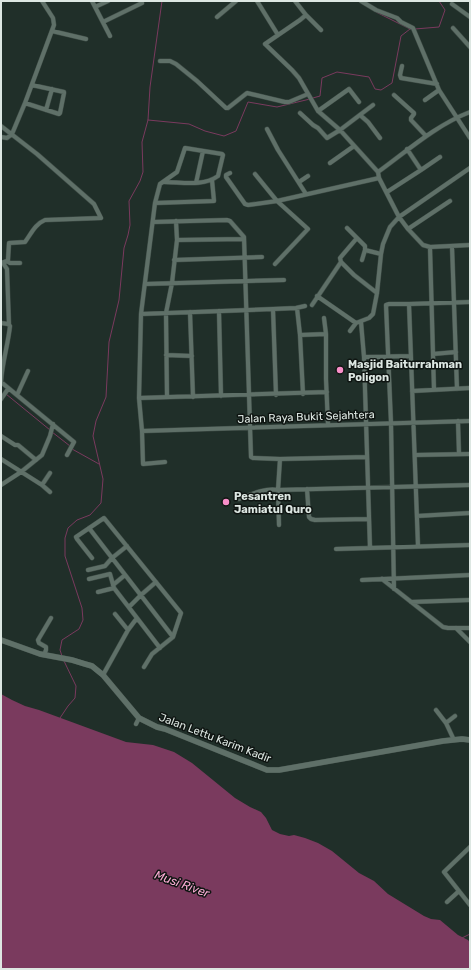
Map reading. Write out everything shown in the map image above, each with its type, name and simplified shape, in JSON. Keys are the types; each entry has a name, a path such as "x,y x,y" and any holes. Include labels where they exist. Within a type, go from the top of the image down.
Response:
{"street":[{"path":"1,137 7,138 12,134 54,25 54,21 42,1"},
{"path":"92,1 110,36"},
{"path":"95,7 108,1"},
{"path":"217,17 236,1"},
{"path":"257,1 278,35"},
{"path":"295,1 321,30"},
{"path":"361,1 376,10 397,18 413,28 439,90 470,138"},
{"path":"103,22 142,3"},
{"path":"452,4 470,17"},
{"path":"306,14 300,20 265,44 292,70 318,111 340,130 378,172 379,178 399,217 423,245 430,247 470,245"},
{"path":"453,28 470,47"},
{"path":"52,31 86,39"},
{"path":"160,61 170,61 176,64 226,108 247,94 285,102 308,95"},
{"path":"402,66 400,75 401,78 436,84"},
{"path":"25,102 46,110 60,113 64,93 63,91 32,85"},
{"path":"46,110 52,89"},
{"path":"318,111 349,89 359,102"},
{"path":"425,100 439,90"},
{"path":"394,95 414,113 411,120 426,136"},
{"path":"300,112 327,138 373,105"},
{"path":"378,172 426,136 456,117 470,112"},
{"path":"360,115 368,122 380,138"},
{"path":"1,126 37,154 94,204 102,218 45,220 40,222 26,241 9,243 4,262 7,269 9,339 1,382 8,390 17,395 74,442 67,455"},
{"path":"267,129 278,150 306,194"},
{"path":"330,164 354,146"},
{"path":"164,182 196,183 212,180 218,176 223,155 184,148 177,172 160,184 158,187 141,314 140,398 143,464 165,462"},
{"path":"407,149 421,170"},
{"path":"196,183 203,151"},
{"path":"387,192 440,157"},
{"path":"350,331 356,323 369,318 373,314 381,254 390,227 399,217 470,168"},
{"path":"230,173 226,175 226,177 247,205 379,178"},
{"path":"255,174 277,200 308,229 308,231 275,264"},
{"path":"298,182 308,176"},
{"path":"155,203 214,201 212,180"},
{"path":"408,229 450,200"},
{"path":"153,222 227,220 230,221 243,236 246,282 251,457 280,459 367,457"},
{"path":"167,397 166,313 172,283 177,240 176,222"},
{"path":"347,228 366,248 362,260"},
{"path":"312,305 340,262 340,258 356,238"},
{"path":"177,240 244,239"},
{"path":"452,246 457,389"},
{"path":"430,247 434,390"},
{"path":"365,250 381,254"},
{"path":"174,260 262,257"},
{"path":"4,262 20,263"},
{"path":"340,262 377,293"},
{"path":"145,284 284,280"},
{"path":"317,296 356,323"},
{"path":"394,588 391,423 386,305 470,302"},
{"path":"409,304 418,546"},
{"path":"141,314 297,308 305,306"},
{"path":"297,308 303,394"},
{"path":"273,309 276,394"},
{"path":"219,311 221,396"},
{"path":"190,312 193,397"},
{"path":"324,318 326,334 328,425"},
{"path":"361,322 364,357 370,548"},
{"path":"1,323 9,325"},
{"path":"300,335 326,334"},
{"path":"1,349 6,350"},
{"path":"433,354 456,352"},
{"path":"166,355 192,356"},
{"path":"364,357 411,356"},
{"path":"17,395 28,371"},
{"path":"412,390 470,388"},
{"path":"2,398 8,390"},
{"path":"140,398 303,394 327,392"},
{"path":"458,421 459,454"},
{"name":"Jalan Raya Bukit Sejahtera","path":"142,431 470,421"},
{"path":"1,486 21,472 43,453 53,426"},
{"path":"1,436 15,445 18,445 36,460"},
{"path":"415,455 470,454"},
{"path":"1,459 42,485 50,492"},
{"path":"279,525 278,490 280,459"},
{"path":"42,485 50,473"},
{"path":"239,499 264,490 272,489 470,485"},
{"path":"307,489 309,517 311,519 369,519"},
{"path":"417,516 470,514"},
{"path":"92,558 76,538 77,535 104,518 181,613 173,637 149,657 144,667"},
{"path":"89,528 173,637"},
{"path":"336,549 470,544"},
{"path":"88,570 106,566 112,558 127,546"},
{"path":"89,579 109,574 113,587 160,648"},
{"path":"98,592 113,587 126,575"},
{"path":"362,580 470,575"},
{"path":"381,579 443,627 470,628"},
{"path":"129,607 156,582"},
{"path":"411,602 470,600"},
{"path":"115,614 128,630"},
{"path":"47,656 46,646 39,643 38,640 51,618"},
{"path":"103,675 128,630 137,618"},
{"path":"456,628 470,642"},
{"name":"Jalan Lettu Karim Kadir","path":"1,640 47,656 72,660 92,666 103,675 139,718 157,727 270,771 454,740 470,740"},
{"path":"436,710 446,723 454,740"},
{"path":"446,723 454,716"},
{"path":"136,724 139,718"},
{"path":"470,847 444,872 460,890 470,905"},
{"path":"447,902 460,890"}],"water":[{"name":"Musi River","path":"1,694 25,706 126,742 153,745 174,752 192,763 235,798 261,812 272,830 280,834 289,836 294,835 318,843 332,851 359,873 374,881 388,894 424,916 431,919 440,920 458,935 468,940 470,943 470,969 1,969"}],"waterway":[{"path":"62,656 60,650 62,640 79,629 83,620 82,608 65,556 65,538 68,528 77,520 90,515 101,503 103,479 93,436 96,421 106,397 109,342 119,300 124,248 130,225 129,201 140,181 143,172 142,142 148,120 150,87 162,1"},
{"path":"415,29 439,27 445,10 439,1"},
{"path":"376,12 410,29"},
{"path":"313,98 320,96 322,78 337,72 369,77 375,89 381,90 392,83 401,36 412,29"},
{"path":"148,120 189,124 205,131 224,136 236,131 248,102 277,107 310,99"},
{"path":"6,394 50,430"},
{"path":"52,432 70,446"},
{"path":"72,449 99,464"},
{"path":"60,718 75,698 76,686 64,661"},
{"path":"462,938 470,934"}],"place":[{"name":"Masjid Baiturrahman Poligon","path":"340,370"},
{"name":"Pesantren Jamiatul Quro","path":"226,502"}]}
